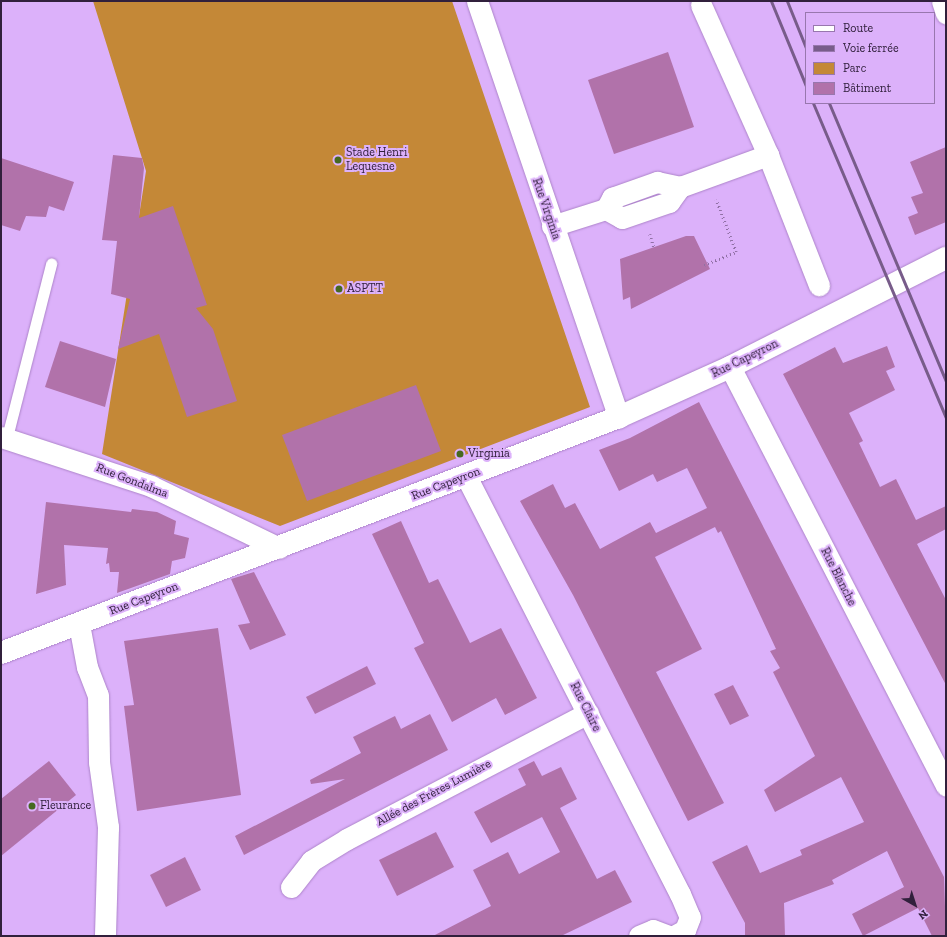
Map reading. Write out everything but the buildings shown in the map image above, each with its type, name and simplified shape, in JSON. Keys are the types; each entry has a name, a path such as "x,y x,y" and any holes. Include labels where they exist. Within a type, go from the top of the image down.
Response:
{"street":[{"name":"Rue Virginia","path":"476,1 552,226 619,417"},
{"path":"942,1 946,13"},
{"path":"701,5 768,154 819,285"},
{"path":"552,226 606,209 612,198 657,182 680,187 768,154"},
{"name":"Rue Capeyron","path":"1,653 619,417 730,367 946,258"},
{"name":"Rue Blanche","path":"730,367 946,786"},
{"name":"Rue Gondalma","path":"4,437 151,486 279,548"},
{"name":"Rue Claire","path":"466,476 588,713 690,918 685,930 674,936"},
{"path":"79,624 87,667 98,695 99,762 108,827 105,936"},
{"name":"Allée des Frères Lumière","path":"291,887 311,861 347,839 588,713"},
{"path":"639,936 653,930 670,936"}],"lane":[{"path":"4,437 51,264"}],"path":[{"path":"704,265 736,252 708,177"}],"green space":[{"name":"ASPTT","path":"93,1 452,1 590,407 280,526 102,454 146,171"}],"railway":[{"path":"771,1 805,84"},
{"path":"787,1 805,46"},
{"path":"813,104 946,418"},
{"path":"829,104 946,382"}],"place":[{"name":"Stade Henri Lequesne","path":"338,160"},
{"name":"ASPTT","path":"339,289"},
{"name":"Virginia","path":"460,454"},
{"name":"Fleurance","path":"32,806"}]}
